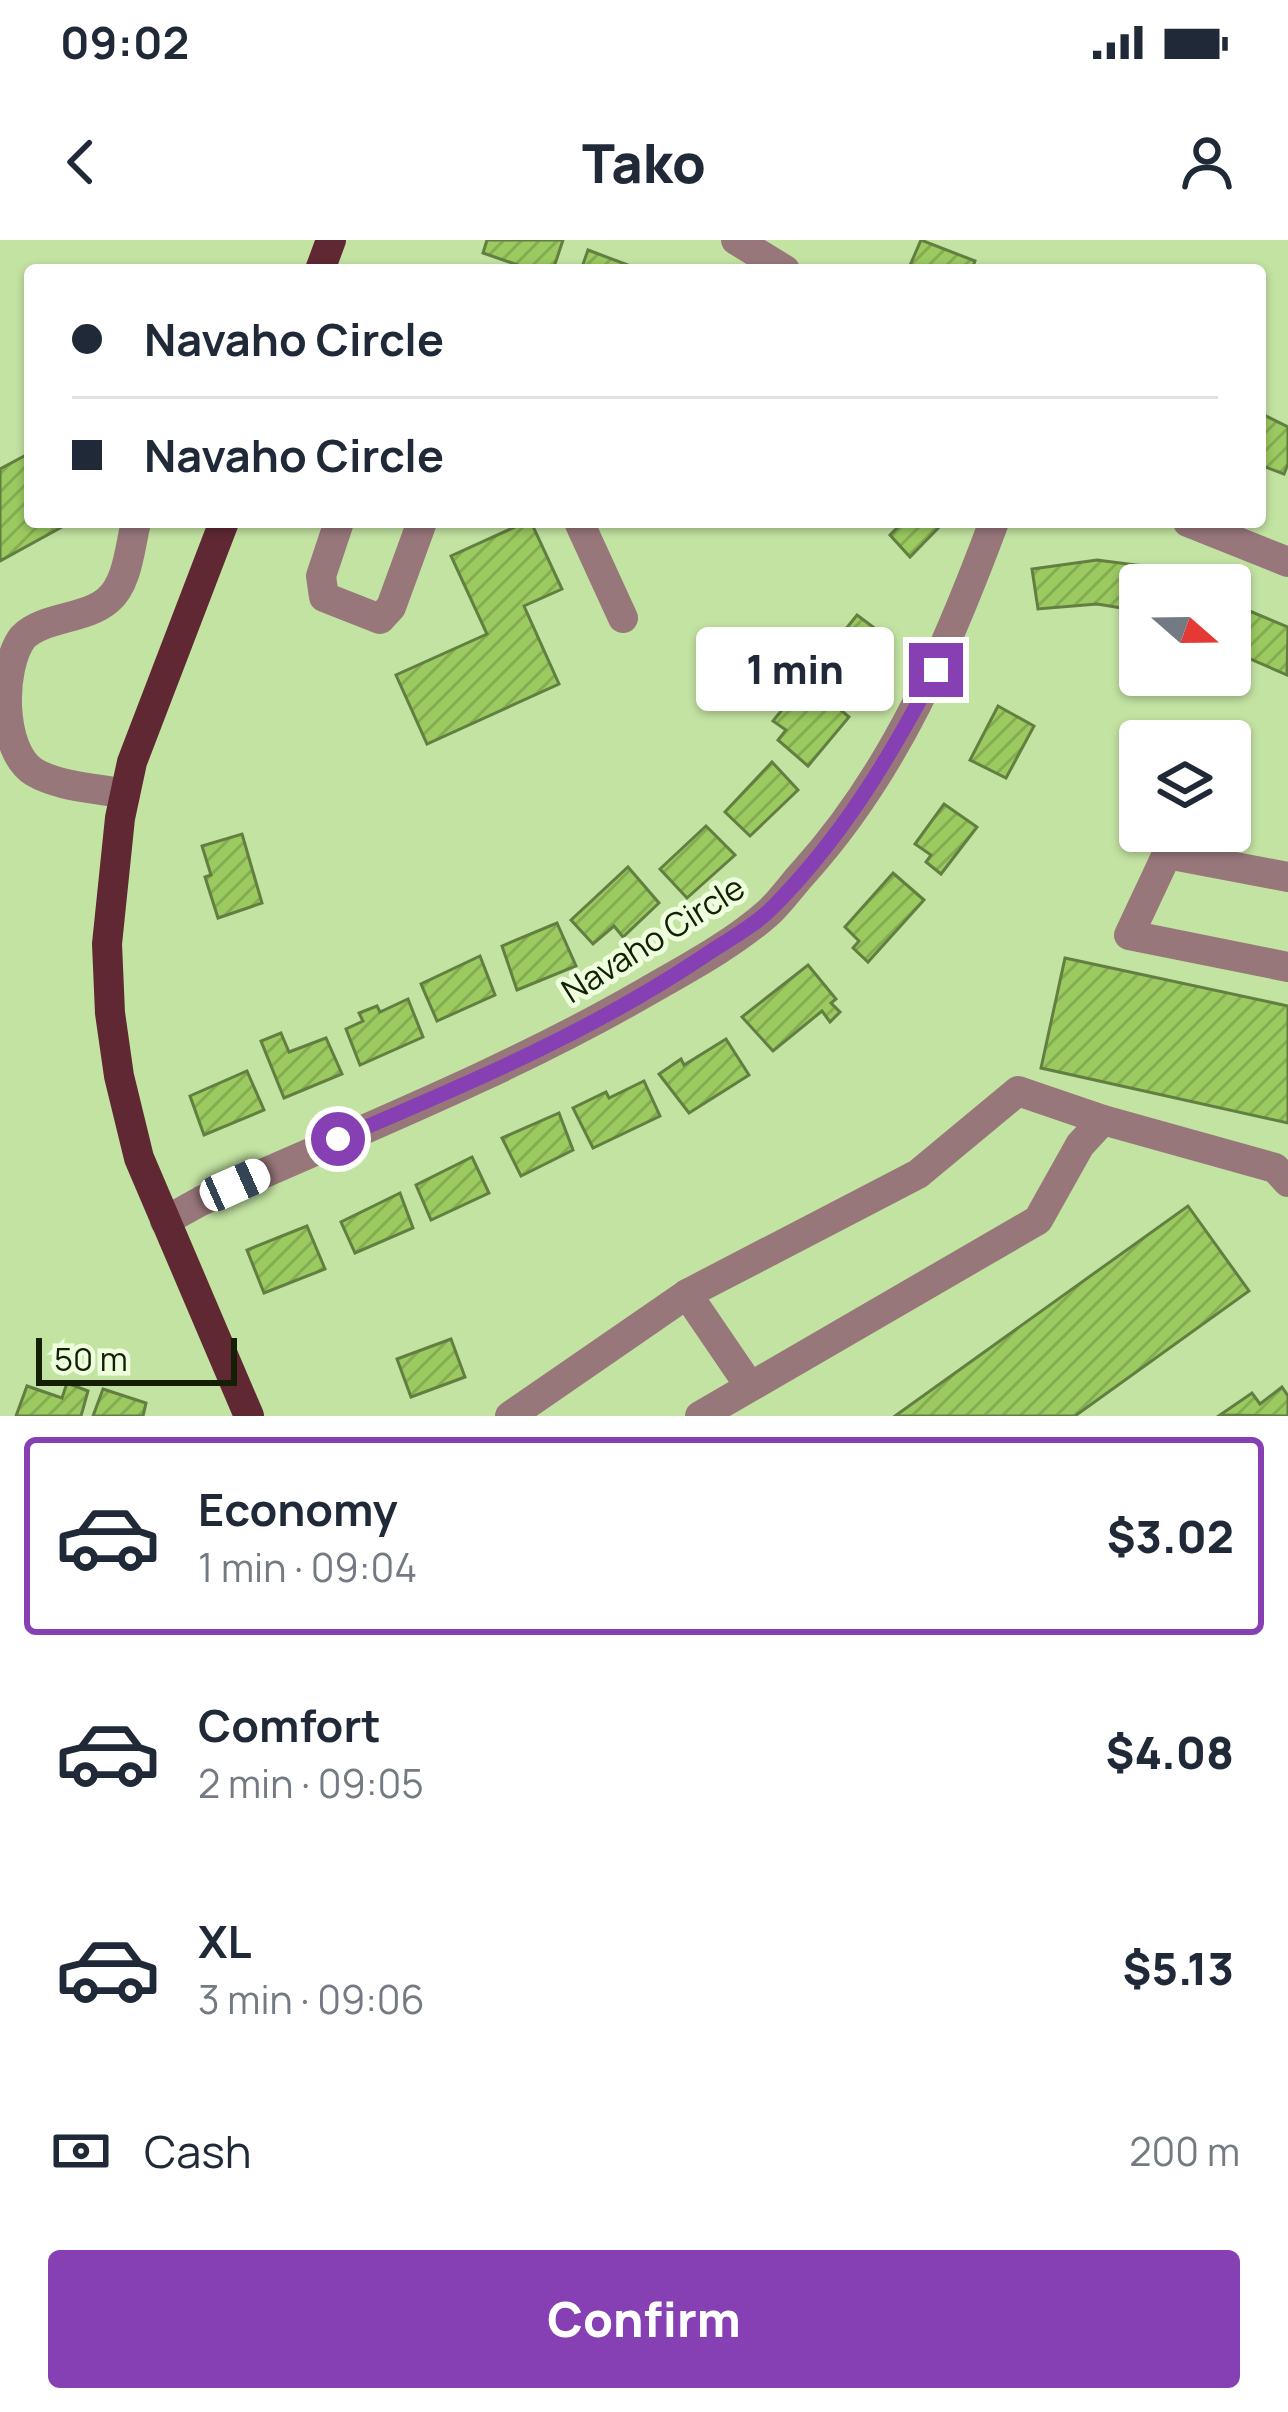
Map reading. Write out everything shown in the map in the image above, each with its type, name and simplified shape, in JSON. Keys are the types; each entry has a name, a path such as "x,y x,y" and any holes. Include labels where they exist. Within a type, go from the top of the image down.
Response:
{"main road":[{"path":"222,528 132,761 107,944 119,1076 140,1158 249,1416"}],"street":[{"path":"736,240 775,264"},
{"path":"125,794 46,778 28,769 2,719 1,695 15,647 25,634 109,600 118,588 134,528"},
{"path":"337,528 321,576 324,596 380,620 391,607 420,528"},
{"path":"582,528 623,618"},
{"name":"Navaho Circle","path":"165,1221 601,1018 768,913 842,830 892,754 936,670 992,528"},
{"path":"1203,528 1288,562"},
{"path":"1288,877 1167,854 1129,935 1288,967"},
{"path":"510,1416 687,1294 918,1174 1018,1091 1275,1168 1288,1182"},
{"path":"700,1416 1038,1220 1080,1145 1103,1120"},
{"path":"687,1294 748,1385"}],"building":[{"path":"487,240 563,240 555,264 515,264 483,253"},
{"path":"921,240 975,261 974,264 911,264"},
{"path":"588,250 625,264 583,264"},
{"path":"1266,416 1288,427 1284,474 1266,467"},
{"path":"24,456 24,528 60,528 0,561 0,469"},
{"path":"513,528 534,528 562,589 524,606 559,684 427,744 396,675 487,634 451,556"},
{"path":"897,528 938,528 910,557 890,535"},
{"path":"1097,560 1128,564 1119,564 1119,608 1097,604 1038,609 1032,569"},
{"path":"1251,612 1288,627 1287,675 1251,659"},
{"path":"857,615 889,639 848,692 816,666"},
{"path":"820,692 849,717 808,766 778,740 786,730 773,721 794,695 807,705"},
{"path":"998,706 1034,726 1006,778 970,760"},
{"path":"772,762 798,790 750,836 725,812"},
{"path":"944,804 977,827 941,874 926,862 931,855 915,844"},
{"path":"706,826 735,855 687,898 660,869"},
{"path":"242,834 262,903 218,918 205,877 211,875 202,846"},
{"path":"628,867 659,903 623,937 614,926 593,944 571,920"},
{"path":"893,873 924,900 868,962 853,948 859,941 845,927"},
{"path":"557,923 576,966 517,990 502,946"},
{"path":"480,956 495,995 437,1021 421,984"},
{"path":"1065,958 1288,1006 1288,1123 1041,1068"},
{"path":"808,965 836,999 831,1003 840,1012 830,1022 822,1011 773,1051 742,1017"},
{"path":"408,999 423,1037 360,1065 346,1029 363,1021 359,1013 377,1006 380,1012"},
{"path":"281,1033 289,1052 326,1038 342,1074 284,1098 261,1041"},
{"path":"726,1039 749,1075 689,1113 659,1074"},
{"path":"247,1071 264,1110 204,1135 190,1096"},
{"path":"644,1081 660,1116 593,1148 573,1108"},
{"path":"559,1113 573,1150 521,1176 502,1138"},
{"path":"472,1157 489,1193 431,1220 416,1185"},
{"path":"400,1193 413,1228 355,1253 341,1222"},
{"path":"1188,1206 1249,1291 1075,1416 895,1416"},
{"path":"307,1226 325,1269 264,1293 247,1250"},
{"path":"451,1339 465,1377 411,1397 397,1359"},
{"path":"67,1383 88,1391 81,1416 16,1416 27,1386 62,1398"},
{"path":"1282,1387 1288,1396 1288,1416 1220,1415 1252,1393 1260,1404"},
{"path":"103,1389 146,1403 143,1416 93,1416"}],"route":[{"path":"338,1139 460,1087 601,1018 768,913 842,830 892,754 936,670"}]}
